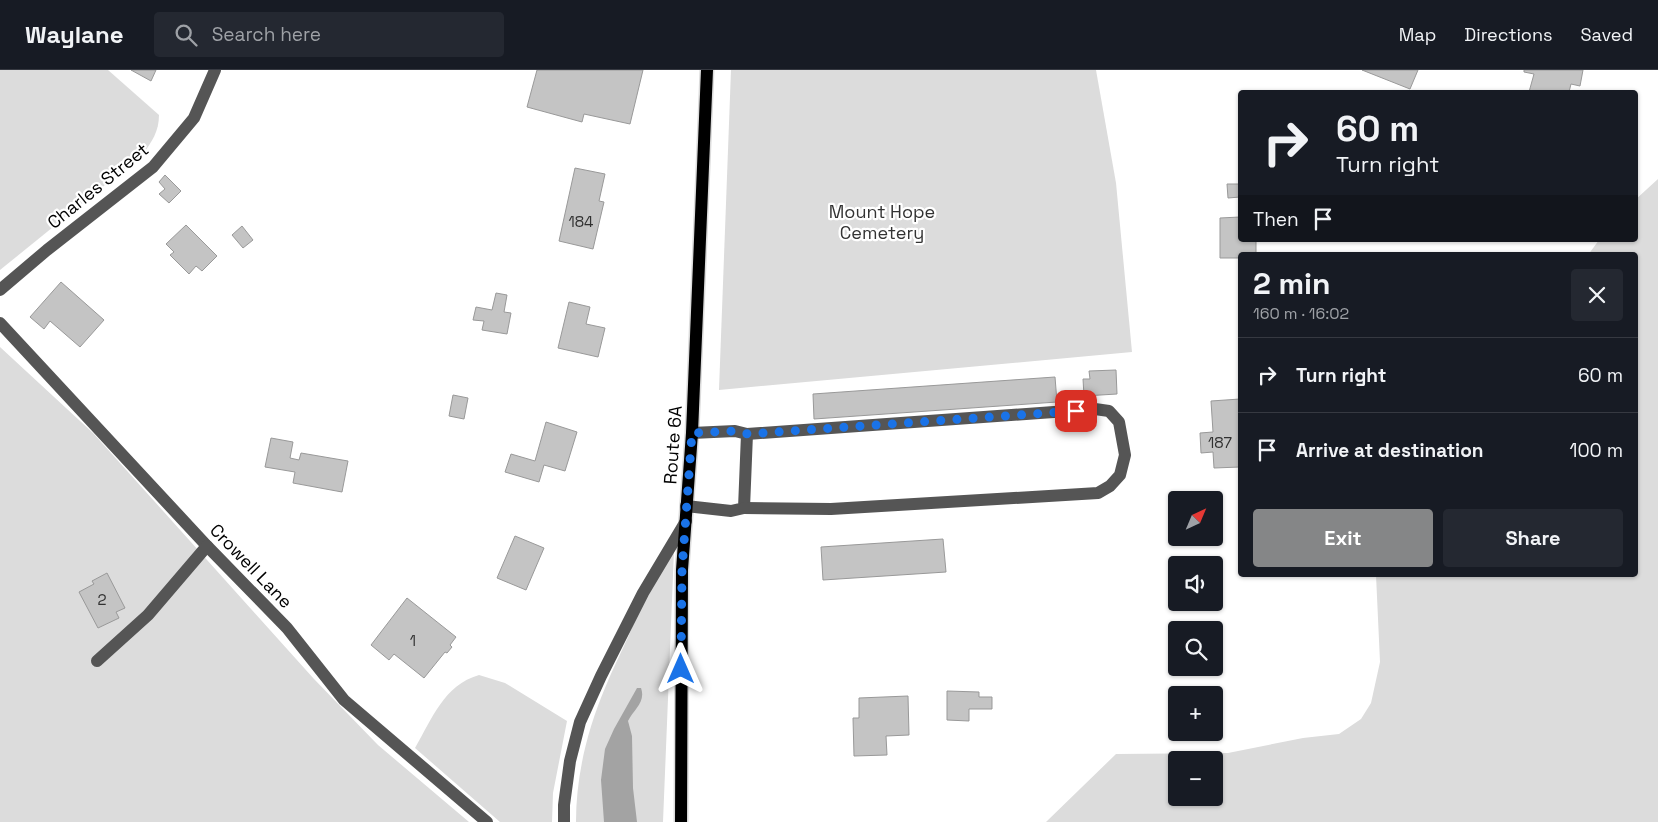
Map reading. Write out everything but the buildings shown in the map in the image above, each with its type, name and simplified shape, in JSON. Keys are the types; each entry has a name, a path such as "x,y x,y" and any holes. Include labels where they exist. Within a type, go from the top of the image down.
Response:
{"main road":[{"name":"Route 6A","path":"681,822 682,570 692,433 707,70"}],"street":[{"name":"Charles Street","path":"0,290 47,250 153,167 194,118 215,70"},
{"name":"Crowell Lane","path":"0,323 207,546 287,628 344,700 487,822"},
{"path":"686,506 731,511 744,508 831,509 1098,493 1110,486 1120,475 1125,455 1119,422 1109,411 1096,409 748,434 735,431 692,433"},
{"path":"744,508 748,434"},
{"path":"564,822 564,805 570,761 580,722 643,592 686,520"},
{"path":"97,661 148,615 207,546"}],"green space":[{"path":"0,70 108,70 159,115 158,126 154,136 142,155 0,270"},
{"name":"Mount Hope Cemetery","path":"731,70 1096,70 1116,183 1132,352 719,390"},
{"path":"1658,179 1658,822 1046,822 1116,754 1168,754 1168,806 1223,806 1223,753 1303,738 1339,734 1361,719 1371,703 1380,662 1376,577 1638,577 1638,252 1590,252 1598,242 1638,242 1638,197"},
{"path":"0,347 93,433 314,679 378,745 469,822 0,822"},
{"path":"663,550 674,550 663,822 576,822 580,771 593,721"},
{"path":"479,675 505,683 567,721 553,793 552,822 500,822 415,748 440,704 457,687"}],"shaded area":[{"path":"637,688 641,688 641,701 628,721 632,736 633,788 637,822 604,822 601,780 605,749"}],"route":[{"path":"681,669 682,570 692,433 735,431 748,434 1076,411"}]}
